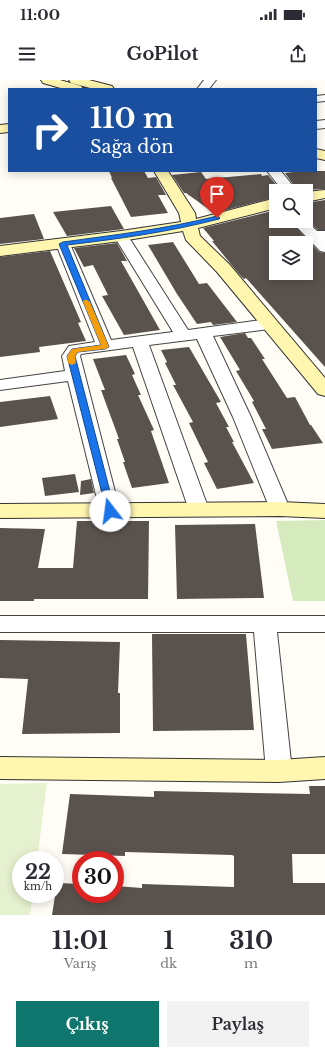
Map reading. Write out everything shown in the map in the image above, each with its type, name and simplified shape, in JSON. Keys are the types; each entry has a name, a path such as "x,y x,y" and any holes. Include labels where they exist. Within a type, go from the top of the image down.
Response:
{"street":[{"path":"47,80 74,88"},
{"path":"75,80 104,88"},
{"path":"204,88 210,80"},
{"path":"162,172 187,213 192,237 223,268 324,388"},
{"path":"275,172 284,184"},
{"path":"313,197 325,194"},
{"path":"0,251 63,244 190,225 269,205"},
{"path":"308,228 319,236 325,248"},
{"path":"121,236 184,336"},
{"path":"63,244 105,347"},
{"path":"110,511 75,375 71,356 75,350 269,324"},
{"path":"202,333 242,417 280,509"},
{"path":"140,342 199,510"},
{"path":"0,385 75,375"},
{"path":"0,511 280,509 325,511"},
{"path":"0,624 325,624"},
{"path":"265,624 280,771"},
{"path":"0,768 280,771 325,768"}],"green space":[{"path":"325,520 325,601 293,601 276,521"},
{"path":"47,783 38,851 12,851 12,903 32,903 30,915 0,915 0,784"}],"building":[{"path":"325,171 325,189 313,190 313,184 293,184 285,173"},
{"path":"109,172 145,172 148,178 156,177 166,195 158,195 168,213 131,217"},
{"path":"201,172 206,179 261,174 262,176 268,175 276,184 269,184 269,199 214,213 184,193 172,175"},
{"path":"325,200 325,230 318,230 313,226 313,202"},
{"path":"111,206 124,229 67,236 53,212"},
{"path":"269,212 269,228 297,228 304,236 269,236 269,280 313,280 313,246 319,252 325,253 325,367 246,278 244,279 239,274 212,241 214,241 203,228"},
{"path":"34,214 44,239 0,244 0,218"},
{"path":"173,242 199,284 207,283 237,322 213,325 211,322 197,324 148,245"},
{"path":"117,243 127,261 121,261 160,330 124,335 102,296 108,295 93,265 84,267 74,248"},
{"path":"50,251 81,322 78,323 86,341 39,347 40,352 0,357 0,257"},
{"path":"245,333 248,338 251,338 265,359 262,359 287,398 295,397 310,425 323,443 272,449 262,429 266,429 252,402 254,401 236,371 240,370 220,337"},
{"path":"189,347 221,402 216,403 229,427 226,427 234,442 232,442 254,483 217,489 204,463 208,462 189,423 193,422 173,385 176,385 165,363 167,362 161,350"},
{"path":"126,355 135,374 132,375 141,395 138,395 154,430 151,431 169,483 132,488 123,462 125,462 117,439 119,439 101,390 105,390 93,359"},
{"path":"50,396 58,419 0,427 0,402"},
{"path":"75,474 79,492 45,496 42,478"},
{"path":"91,479 94,493 80,495 81,481"},
{"path":"77,521 149,521 148,599 34,599 34,601 0,601 0,528 45,529 38,568 73,568"},
{"path":"255,524 264,598 177,599 175,525"},
{"path":"152,634 246,634 254,730 153,731"},
{"path":"0,640 120,642 118,693 120,693 120,733 22,734 28,679 0,678"},
{"path":"309,786 325,786 325,854 292,854 293,883 325,883 325,915 52,915 54,903 64,903 64,883 72,884 72,903 124,903 124,887 142,888 142,884 234,887 234,856 232,855 125,852 124,856 124,851 72,851 72,854 64,854 64,851 62,851 70,794 154,797 154,791 310,794"}],"slow traffic":[{"path":"72,363 71,356 75,350 105,347 87,302"}],"route":[{"path":"110,511 71,356 75,350 105,347 63,244 190,225 217,218"}]}
